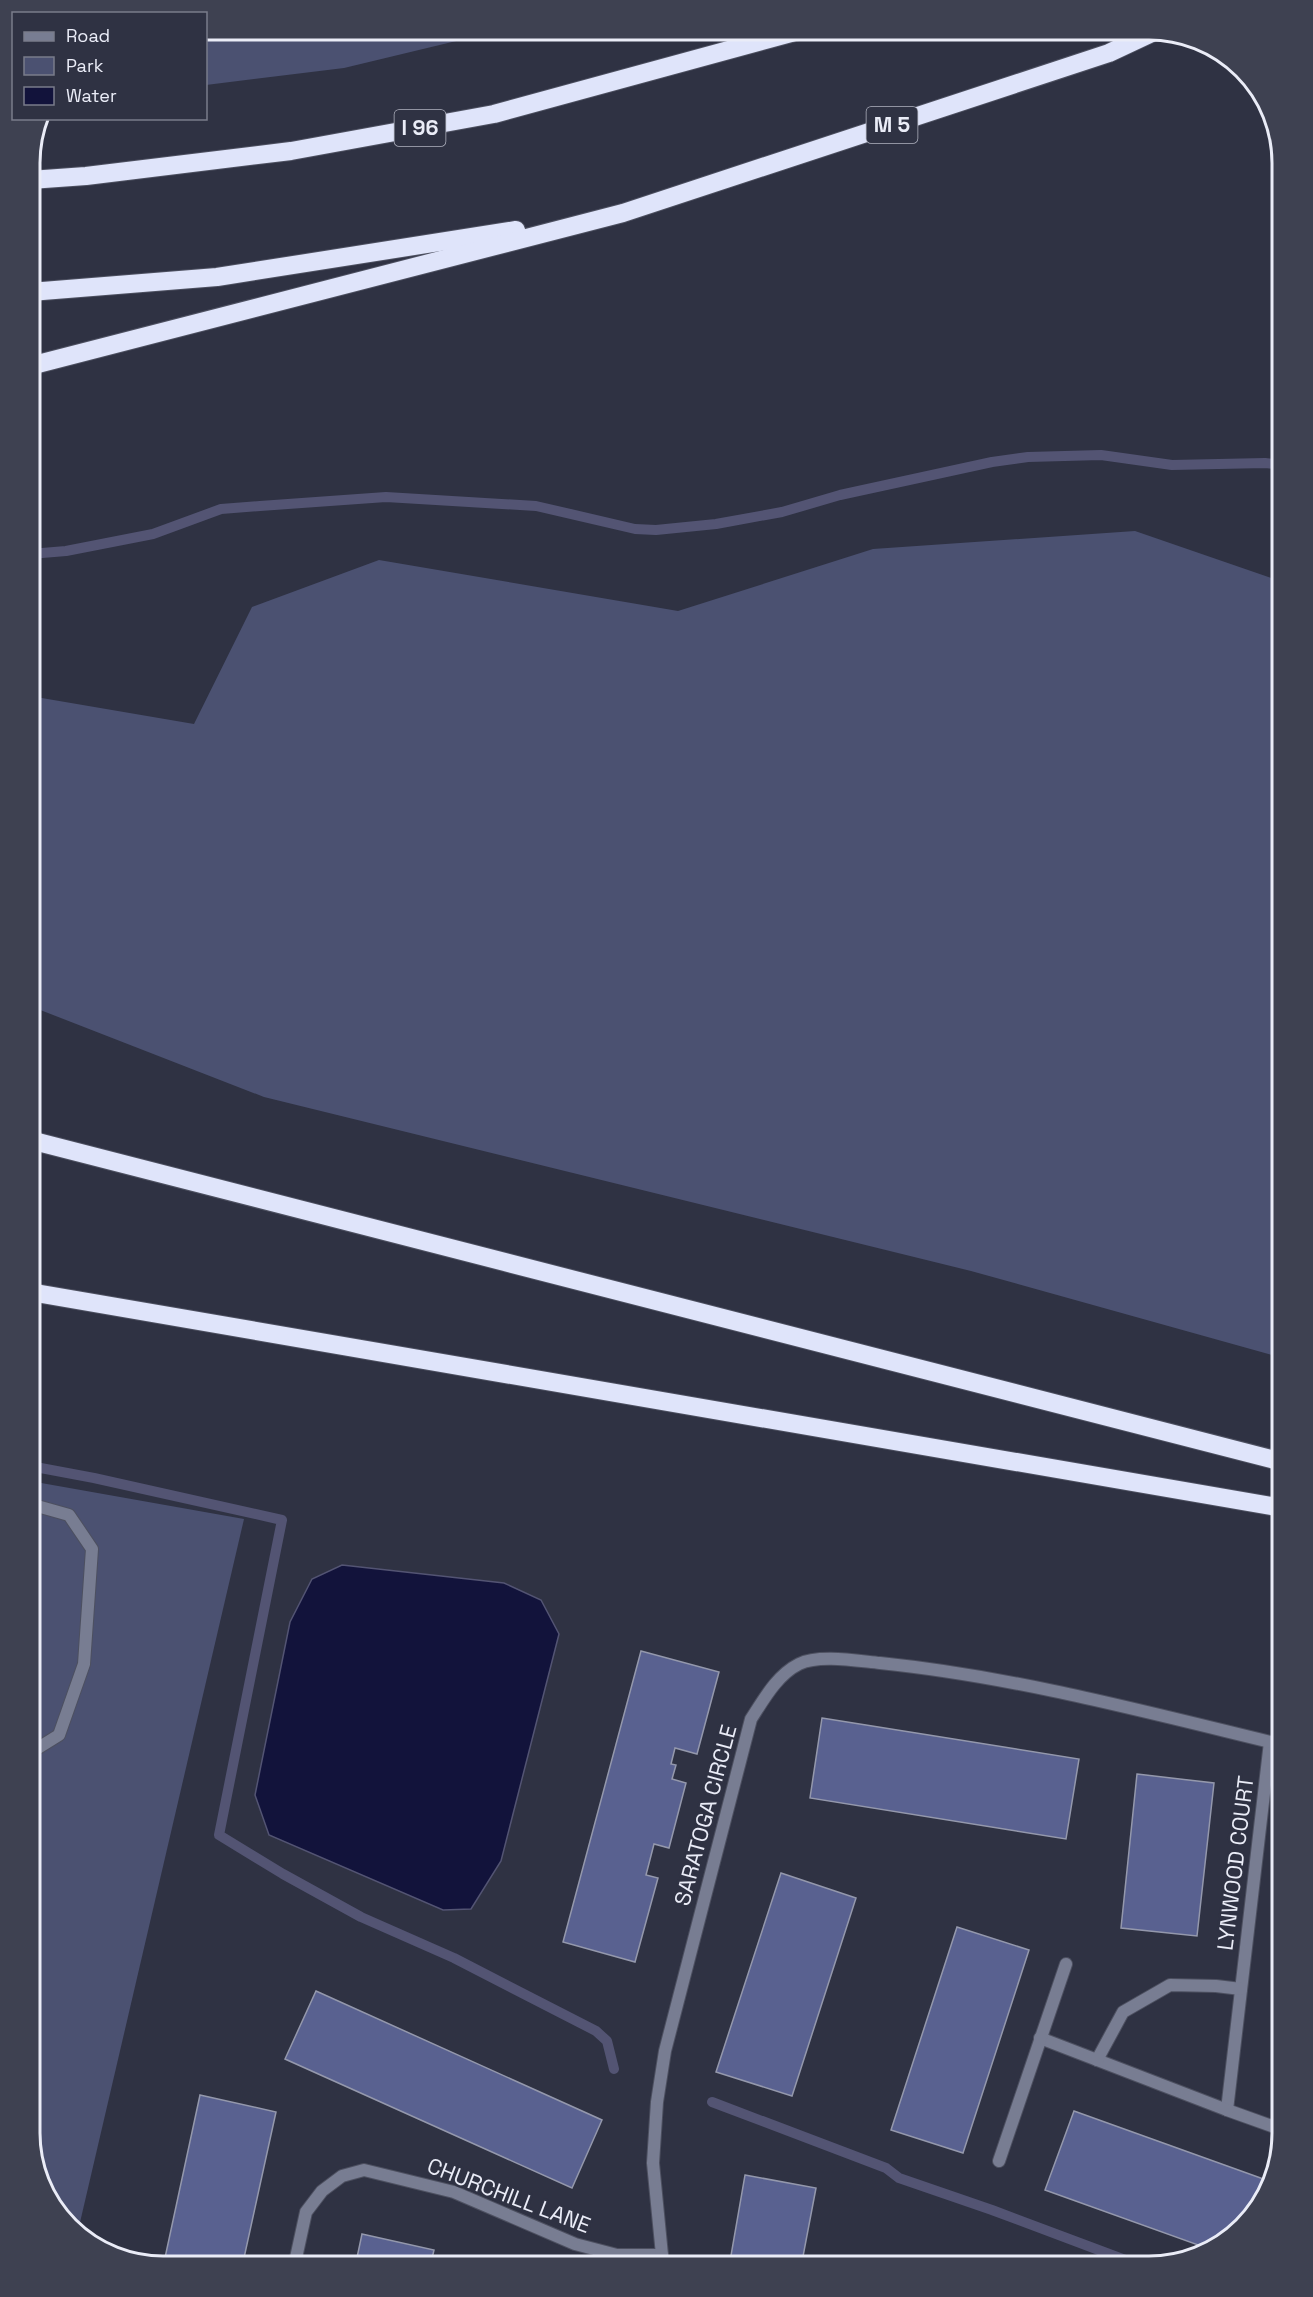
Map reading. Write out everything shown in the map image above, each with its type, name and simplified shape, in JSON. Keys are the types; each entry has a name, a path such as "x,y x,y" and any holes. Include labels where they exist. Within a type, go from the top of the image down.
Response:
{"highway":[{"name":"I 96","path":"41,179 86,176 291,151 494,114 763,41"},
{"name":"M 5","path":"623,213 1109,53 1135,41"},
{"path":"41,291 217,277 623,213"},
{"path":"41,363 623,213"},
{"path":"41,1143 1272,1458"},
{"path":"40,1294 1272,1506"}],"street":[{"path":"40,1507 69,1515 92,1549 84,1664 59,1735 40,1747"},
{"name":"SARATOGA CIRCLE","path":"662,2256 653,2163 657,2102 665,2051 751,1719 773,1686 799,1664 845,1659 924,1667 1017,1683 1270,1742"},
{"name":"LYNWOOD COURT","path":"1227,2110 1270,1742"},
{"path":"999,2161 1065,1964"},
{"path":"1097,2060 1123,2012 1170,1985 1241,1989"},
{"path":"1040,2038 1272,2126"},
{"name":"CHURCHILL LANE","path":"296,2256 306,2212 322,2191 342,2176 364,2170 454,2192 575,2244 617,2256"}],"green space":[{"path":"207,40 459,40 344,68 207,85"},
{"path":"1135,531 1272,578 1272,1355 971,1271 264,1097 41,1010 41,698 194,724 252,607 379,560 678,611 873,549"},
{"path":"40,1483 244,1519 80,2224 61,2202 53,2188 43,2157 40,2133"}],"water":[{"path":"342,1565 504,1583 541,1600 559,1634 501,1861 471,1909 443,1910 269,1835 255,1795 290,1622 312,1579"}],"building":[{"path":"641,1651 719,1672 697,1754 675,1748 671,1764 676,1765 672,1779 686,1783 669,1848 654,1844 646,1875 658,1878 635,1962 563,1942"},
{"path":"822,1718 1079,1759 1066,1839 810,1798"},
{"path":"1137,1774 1214,1783 1197,1936 1121,1928"},
{"path":"781,1873 856,1898 792,2096 716,2072"},
{"path":"957,1927 1029,1950 963,2153 891,2130"},
{"path":"316,1991 602,2120 572,2188 285,2059"},
{"path":"200,2095 276,2112 244,2256 165,2256"},
{"path":"1074,2111 1264,2179 1252,2202 1242,2215 1218,2236 1200,2246 1045,2190"},
{"path":"745,2175 816,2188 803,2256 731,2256"},
{"path":"362,2234 434,2250 433,2256 357,2256"}],"waterway":[{"path":"41,553 66,551 153,534 221,509 386,497 536,506 635,529 656,530 716,524 782,512 840,495 992,462 1028,457 1101,455 1172,465 1272,464"},
{"path":"40,1468 282,1520 219,1835 361,1917 454,1958 596,2031 607,2041 614,2069"},
{"path":"712,2102 886,2168 899,2178 1115,2256"}]}
